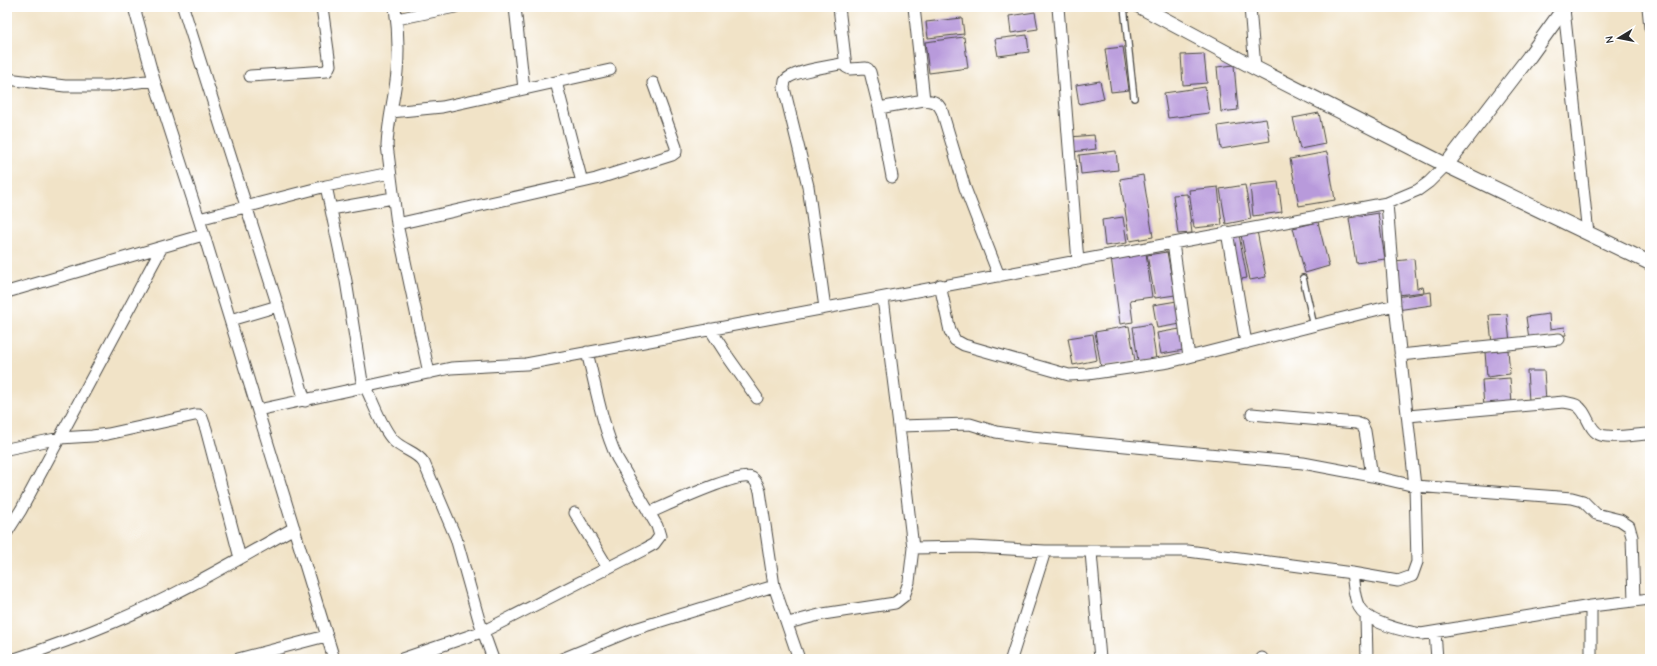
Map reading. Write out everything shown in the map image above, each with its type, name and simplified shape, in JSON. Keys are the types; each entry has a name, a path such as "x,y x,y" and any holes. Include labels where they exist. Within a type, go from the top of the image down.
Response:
{"street":[{"path":"134,7 154,80 199,219 334,659"},
{"path":"183,7 245,207 278,306 305,401"},
{"path":"250,76 327,71 330,65 322,7"},
{"path":"395,7 397,19 397,72 392,112 387,132 390,173 397,224 429,373"},
{"path":"397,19 455,7"},
{"path":"515,7 524,89"},
{"path":"839,7 846,67 850,69 868,69 879,108 892,177"},
{"path":"914,7 924,100"},
{"path":"1058,7 1078,262"},
{"path":"1141,7 1157,11 1255,68 1446,166 1650,263"},
{"path":"1250,7 1255,68"},
{"path":"1648,7 1650,28"},
{"path":"258,410 365,388 451,368 526,364 883,298 940,285 1078,262 1227,232 1387,203 1418,190 1446,166 1529,58 1564,8"},
{"path":"1564,8 1588,234"},
{"path":"825,308 808,186 784,88 785,82 789,77 845,63"},
{"path":"392,112 442,107 610,70"},
{"path":"7,79 65,86 108,86 154,80"},
{"path":"556,82 582,182"},
{"path":"397,224 582,182 668,156 676,152 676,147 653,83"},
{"path":"879,108 924,100 933,101 939,104 965,188 1000,276"},
{"path":"199,219 326,186 390,173"},
{"path":"326,186 346,281 365,388 387,432 393,440 400,446 416,454 424,463 456,538 493,659"},
{"path":"331,209 393,198"},
{"path":"913,548 972,547 1091,552 1188,551 1352,573 1398,581 1412,576 1417,562 1415,486 1400,355 1387,203"},
{"path":"1227,232 1246,343"},
{"path":"7,292 203,235"},
{"path":"1173,244 1189,357"},
{"path":"7,532 21,510 162,247"},
{"path":"940,285 950,331 955,340 964,345 1068,375 1088,374 1169,362 1395,304"},
{"path":"788,623 823,614 895,603 904,596 909,582 913,548 883,298"},
{"path":"230,320 278,306"},
{"path":"710,329 757,398"},
{"path":"1400,355 1559,339"},
{"path":"402,659 484,631 645,549 658,540 660,536 659,531 612,447 604,424 587,352"},
{"path":"1408,416 1564,402 1576,405 1584,413 1592,429 1599,435 1608,437 1650,434"},
{"path":"1252,414 1356,423 1362,425 1365,431 1372,476"},
{"path":"7,449 60,438 92,436 199,415 202,418 206,429 240,558"},
{"path":"899,426 970,424 1008,434 1303,462 1415,486 1572,498 1583,501 1596,514 1620,520 1629,526 1632,537 1634,601"},
{"path":"649,513 721,483 742,477 752,478 757,482 760,491 774,586 788,623 799,659"},
{"path":"574,513 608,568"},
{"path":"15,659 115,622 163,600 294,528"},
{"path":"1011,659 1045,551"},
{"path":"1091,552 1100,659"},
{"path":"1352,573 1355,595 1359,607 1366,616 1404,632 1421,634 1591,606 1650,599"},
{"path":"562,659 635,629 774,586"},
{"path":"1591,606 1591,659"},
{"path":"1366,616 1367,659"},
{"path":"1435,632 1436,659"},
{"path":"238,659 326,636"}],"lane":[{"path":"1124,7 1134,98"},
{"path":"1303,278 1314,326"}],"building":[{"path":"1035,12 1038,29 1011,33 1009,16"},
{"path":"962,18 964,34 928,38 926,22"},
{"path":"1027,35 1029,52 998,56 995,39"},
{"path":"964,37 968,68 929,73 925,42"},
{"path":"1123,47 1129,90 1111,92 1105,49"},
{"path":"1204,54 1207,83 1183,85 1181,55"},
{"path":"1234,65 1238,110 1221,112 1217,67"},
{"path":"1100,81 1104,99 1079,104 1076,85"},
{"path":"1205,87 1209,113 1168,118 1164,93"},
{"path":"1319,113 1325,144 1300,149 1293,118"},
{"path":"1266,119 1270,141 1221,149 1218,126"},
{"path":"1094,135 1096,149 1072,152 1070,137"},
{"path":"1116,151 1118,170 1081,174 1079,155"},
{"path":"1327,152 1335,200 1299,206 1290,159"},
{"path":"1143,175 1153,237 1130,241 1120,179"},
{"path":"1278,182 1282,212 1253,216 1250,185"},
{"path":"1245,185 1251,219 1226,224 1220,189"},
{"path":"1218,187 1222,225 1194,228 1189,190"},
{"path":"1187,194 1192,233 1178,234 1173,195"},
{"path":"1378,213 1385,259 1356,263 1349,218"},
{"path":"1123,217 1127,243 1105,246 1102,220"},
{"path":"1318,222 1329,266 1305,273 1293,228"},
{"path":"1257,231 1266,277 1250,280 1241,235"},
{"path":"1239,235 1247,278 1236,280 1228,237"},
{"path":"1167,252 1175,295 1155,298 1147,255"},
{"path":"1146,253 1152,297 1130,300 1133,322 1120,324 1111,257"},
{"path":"1414,259 1417,288 1423,287 1424,292 1398,295 1395,261"},
{"path":"1431,292 1432,305 1397,310 1396,297"},
{"path":"1177,301 1181,324 1157,328 1153,305"},
{"path":"1507,314 1510,343 1492,344 1489,315"},
{"path":"1549,314 1550,329 1565,327 1566,335 1529,339 1526,317"},
{"path":"1151,324 1156,359 1138,361 1133,327"},
{"path":"1129,326 1135,361 1101,367 1095,332"},
{"path":"1180,329 1184,350 1161,354 1157,333"},
{"path":"1093,334 1097,360 1073,365 1068,338"},
{"path":"1508,350 1510,374 1487,377 1485,352"},
{"path":"1527,371 1544,371 1546,401 1529,401"},
{"path":"1510,378 1512,404 1484,407 1482,380"}]}
